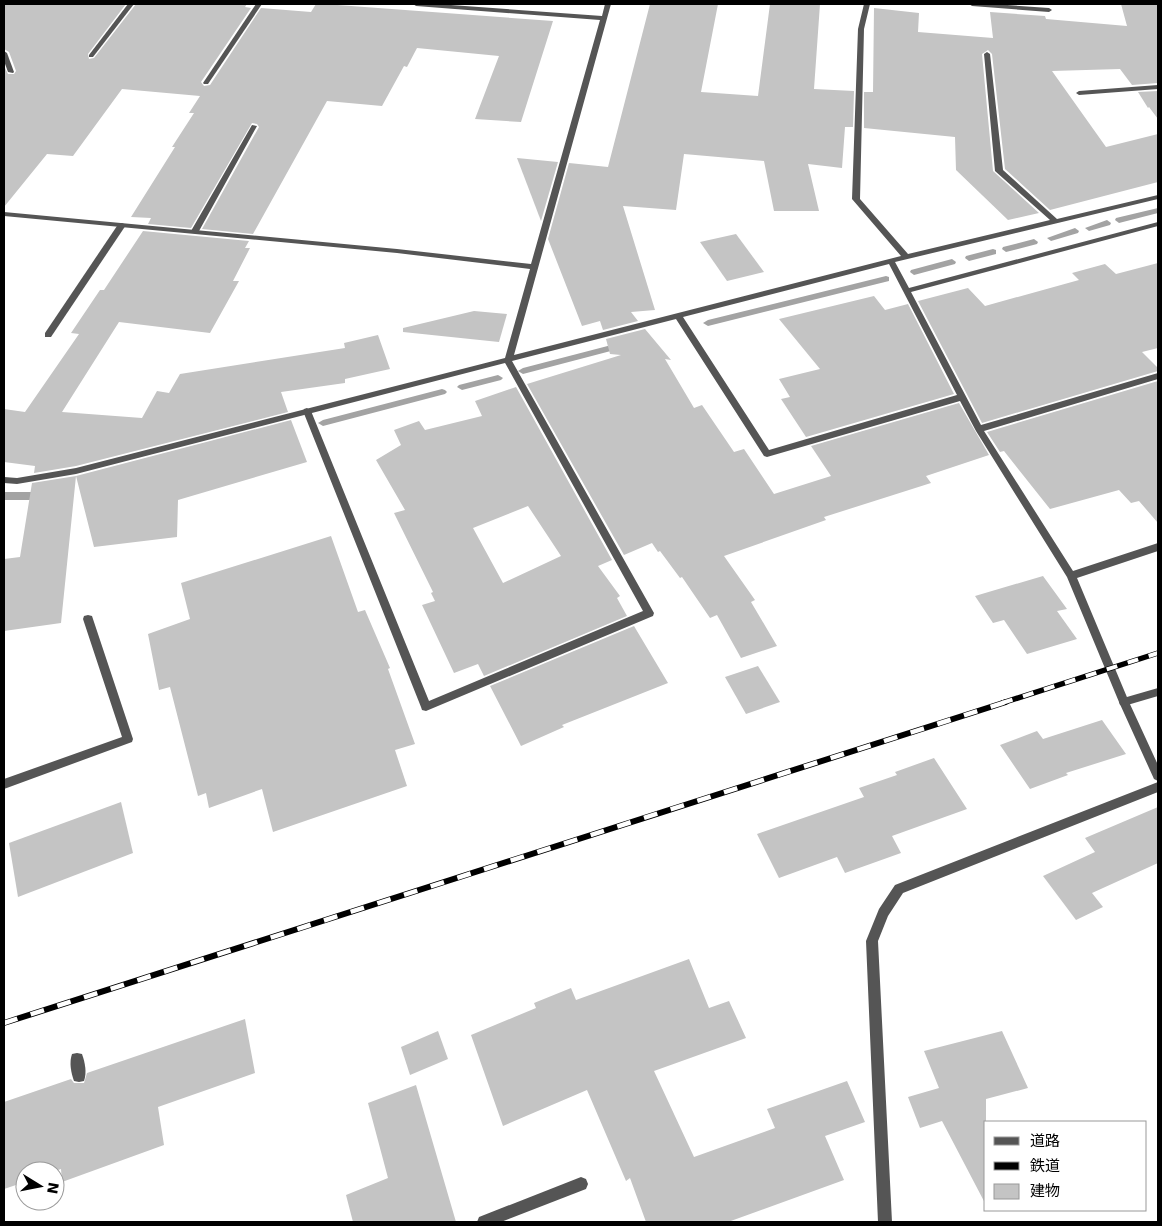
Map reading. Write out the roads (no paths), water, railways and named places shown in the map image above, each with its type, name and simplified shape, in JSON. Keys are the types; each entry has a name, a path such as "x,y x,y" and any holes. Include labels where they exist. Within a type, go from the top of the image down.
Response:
{"street":[{"path":"91,56 131,4"},
{"path":"206,84 259,4"},
{"path":"416,4 439,4 604,18"},
{"path":"307,411 426,707 649,613 508,360 608,4"},
{"path":"867,4 861,28 856,199 906,257"},
{"path":"972,4 1049,10"},
{"path":"4,53 11,72"},
{"path":"987,54 999,170 1056,222"},
{"path":"1079,93 1158,88"},
{"path":"194,231 254,126"},
{"path":"4,480 17,481 76,471 906,257 1158,197"},
{"path":"4,214 397,251 534,267"},
{"path":"907,291 1158,224"},
{"path":"48,336 122,225"},
{"path":"891,261 979,429 1071,576 1124,702 1158,776"},
{"path":"678,316 767,454 962,397"},
{"path":"979,429 1158,376"},
{"path":"1071,576 1158,547"},
{"path":"4,784 128,739 88,619"},
{"path":"1124,702 1158,692"},
{"path":"885,1222 872,941 883,913 899,889 1158,787"},
{"path":"77,1059 79,1076"},
{"path":"484,1222 581,1184"}],"waterway":[{"path":"1119,220 1158,211"},
{"path":"1089,228 1107,223"},
{"path":"1051,238 1075,231"},
{"path":"1006,249 1034,242"},
{"path":"969,258 993,252"},
{"path":"914,272 952,262"},
{"path":"708,323 886,279"},
{"path":"523,371 623,345"},
{"path":"462,387 498,378"},
{"path":"323,423 442,392"},
{"path":"4,496 43,496"}],"railway":[{"path":"1002,703 1158,653"},
{"path":"4,1023 1006,702"}]}
